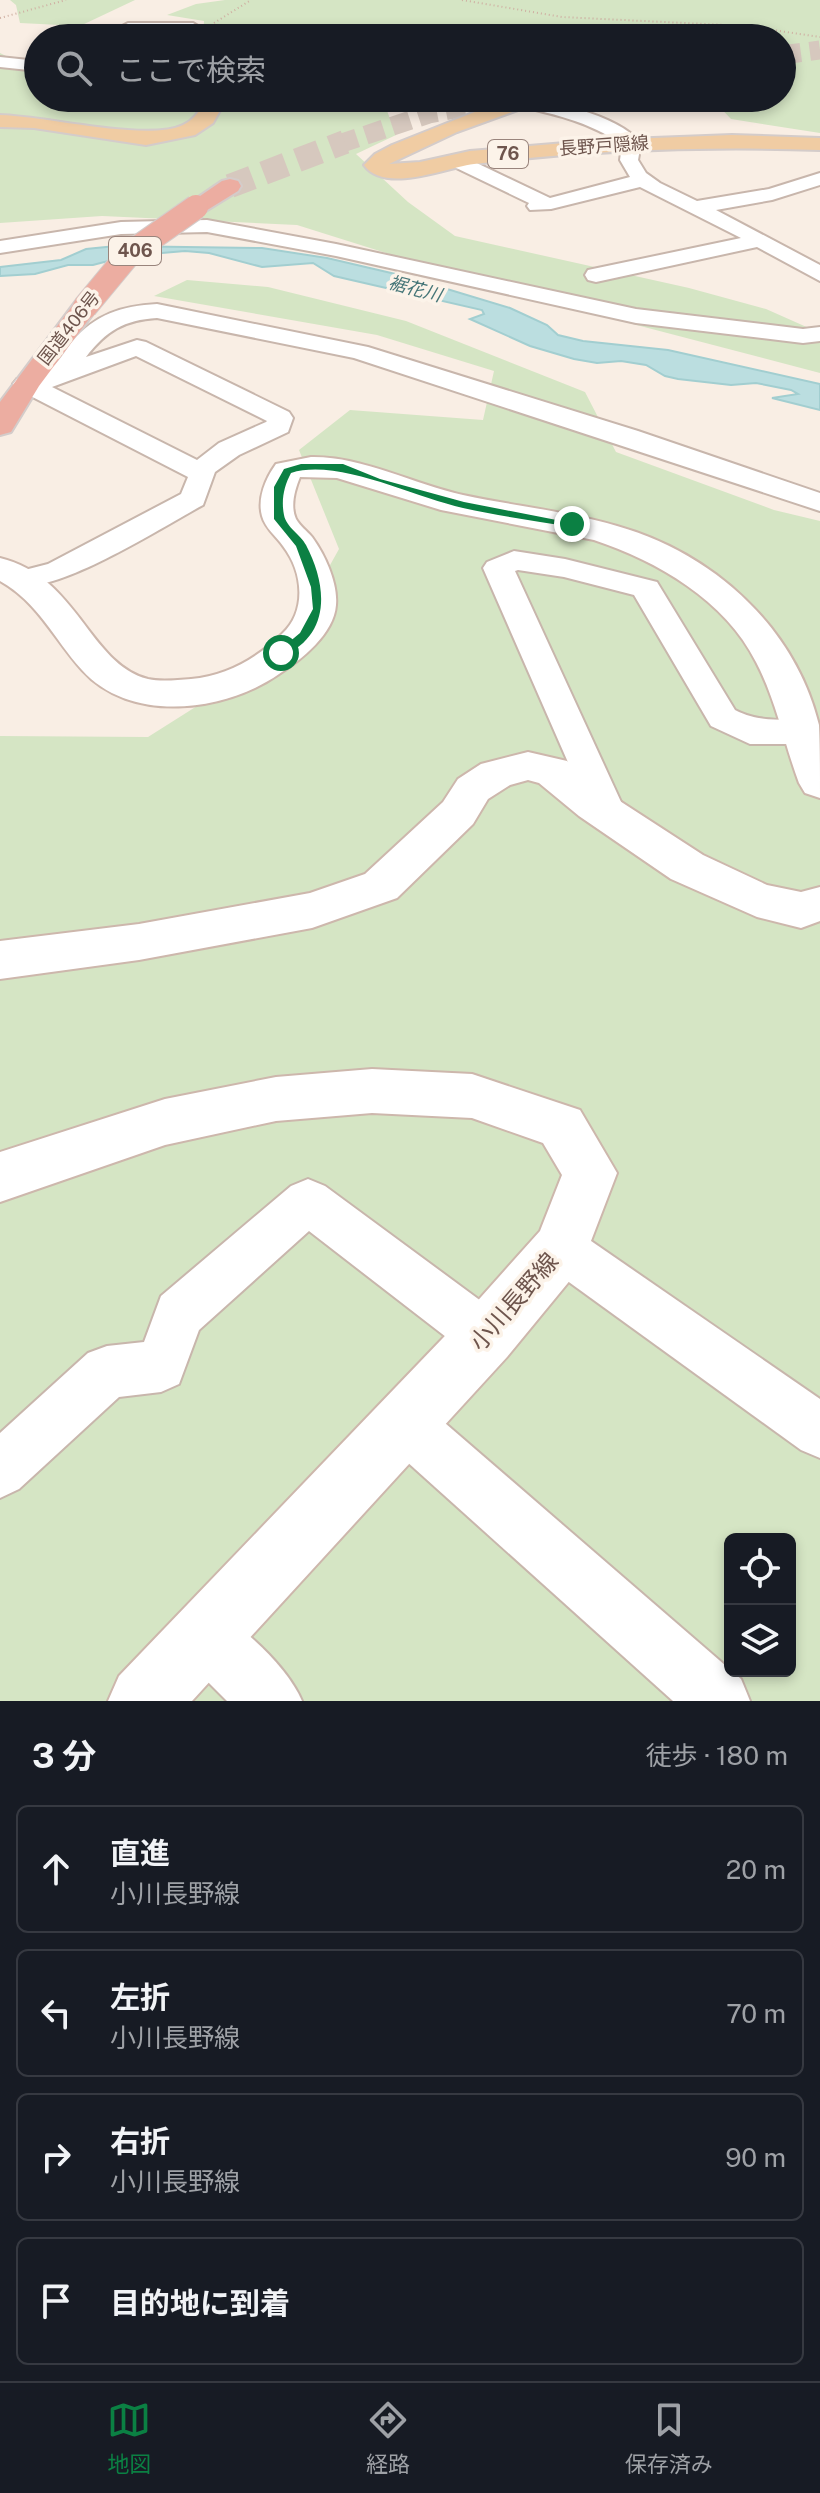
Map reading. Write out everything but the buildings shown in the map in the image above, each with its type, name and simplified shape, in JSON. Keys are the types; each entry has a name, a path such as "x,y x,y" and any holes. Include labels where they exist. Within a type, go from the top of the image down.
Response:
{"highway":[{"name":"国道406号","path":"0,426 26,384 129,254 230,186"}],"main road":[{"path":"0,121 61,125 146,139 188,131 206,119 210,112"},
{"name":"長野戸隠線","path":"493,112 395,149 377,159 375,165 390,172 455,160 575,147 631,148 728,141 820,144"},
{"path":"12,574 52,604 98,666 135,689 183,693 231,685 272,661 305,635 318,609 316,587 301,545 279,519 279,487 287,471 301,467 343,467 376,481 463,505 610,533 659,554 722,595 746,621 775,661 820,783"},
{"path":"0,960 139,942 312,910 381,886 458,813 473,789 496,774 528,766 552,771 608,815 687,867 757,900 801,910 820,904"},
{"name":"小川長野線","path":"0,1177 165,1122 276,1099 372,1091 472,1096 561,1126 590,1173 561,1248 486,1336 144,1701"}],"street":[{"path":"0,62 24,65"},
{"path":"566,112 620,133 631,148 629,160 644,180 820,274"},
{"path":"455,160 542,205 605,187 644,180"},
{"path":"695,207 772,194 820,179"},
{"path":"0,247 121,228 207,226 336,250 636,316 803,336 820,334"},
{"path":"596,275 760,240"},
{"path":"26,384 52,380 60,374 111,317 133,311 157,311 359,352 629,437 820,502"},
{"path":"60,374 137,347 280,418 279,426 229,449 197,471"},
{"path":"12,574 59,570 193,499 203,474 26,384"},
{"path":"608,815 498,568 514,560 565,568 646,589 723,718 750,732 801,732"},
{"path":"0,1470 107,1372 161,1366 179,1314 308,1201 486,1336"},
{"path":"561,1248 820,1431"},
{"path":"404,1423 719,1701"},
{"path":"204,1636 271,1701"}],"path":[{"path":"0,18 66,0"},
{"path":"212,24 251,0"},
{"path":"462,0 502,11 723,24"},
{"path":"796,33 820,37"}],"green space":[{"path":"10,0 135,0 84,24 20,23 16,5"},
{"path":"225,0 820,0 820,133 731,119 724,112 796,112 796,24 204,24 204,21 167,15 196,4"},
{"path":"0,53 14,60 24,59 24,112 387,112 396,135 356,154 408,202 455,236 689,288 766,309 820,333 820,373 510,292 297,225 102,216 0,223"},
{"path":"187,280 268,287 406,321 585,392 616,452 774,510 820,521 820,1701 0,1701 0,736 148,737 281,653 339,549 299,450 350,410 483,420 494,371 377,335 154,296"}],"water":[{"name":"裾花川","path":"116,246 262,248 327,258 404,276 510,308 547,325 558,335 583,341 668,350 820,384 820,410 772,398 798,394 791,390 756,383 731,385 678,379 665,376 646,365 574,359 530,346 470,319 484,314 482,310 334,276 313,263 262,267 209,253 185,251 127,256 93,265 68,265 35,274 0,276 0,267 61,260 86,249"}],"tunnel":[{"path":"796,53 820,50"},
{"path":"345,142 439,112"},
{"path":"230,186 345,142"},
{"path":"339,144 345,142"}],"route":[{"path":"281,653 305,635 318,609 316,587 301,545 279,519 279,487 287,471 301,467 343,467 376,481 463,505 572,524"}]}
